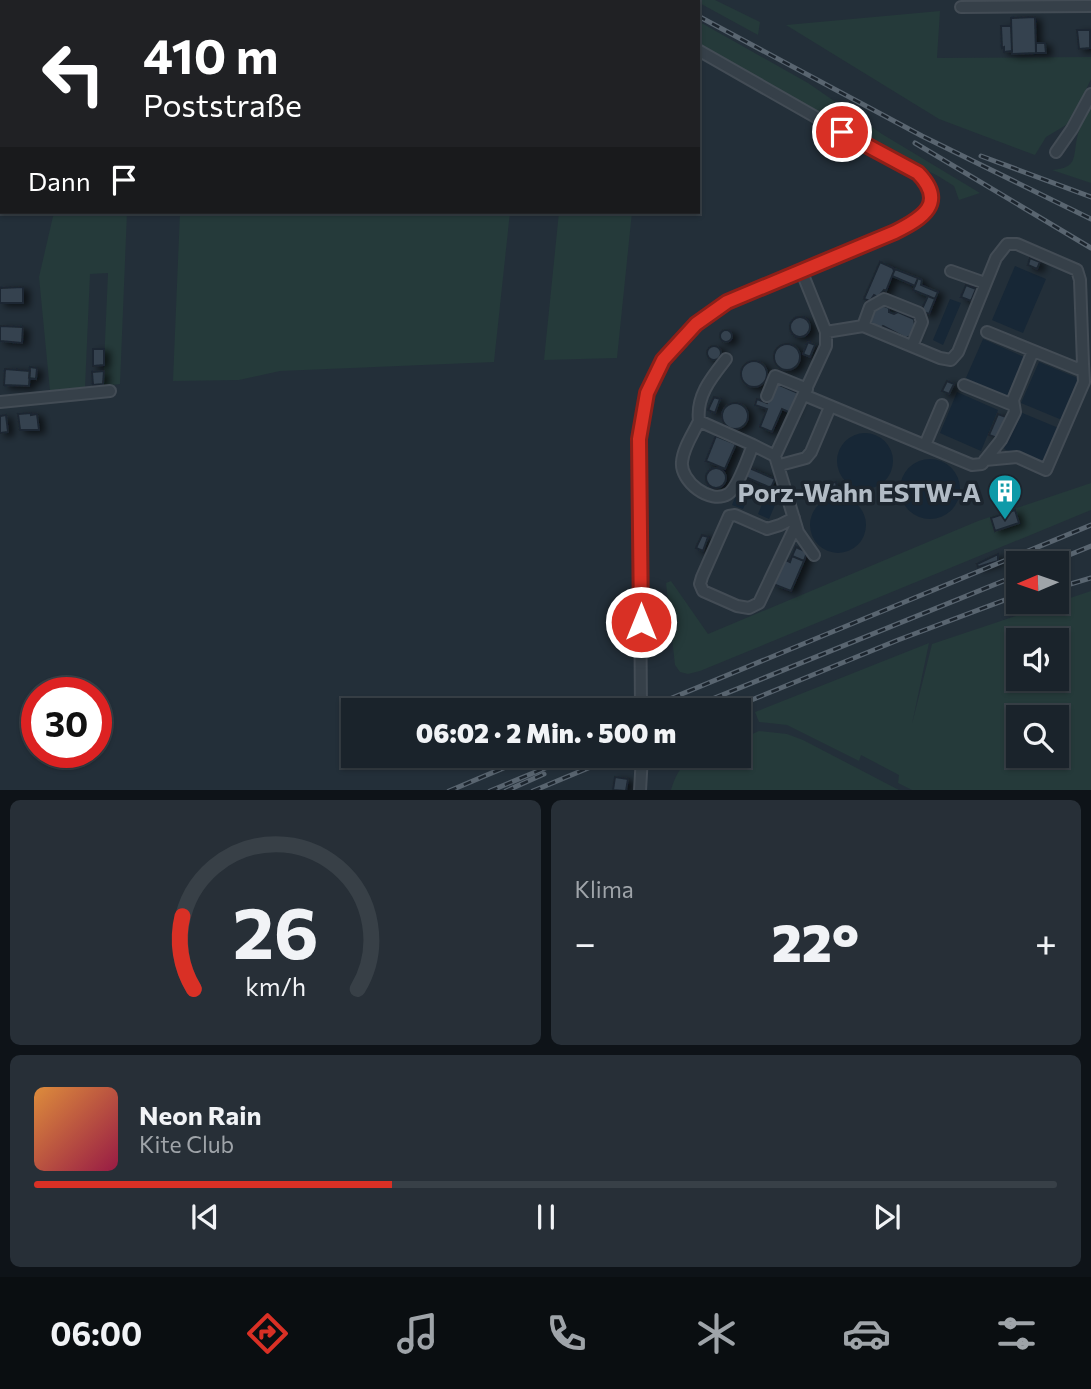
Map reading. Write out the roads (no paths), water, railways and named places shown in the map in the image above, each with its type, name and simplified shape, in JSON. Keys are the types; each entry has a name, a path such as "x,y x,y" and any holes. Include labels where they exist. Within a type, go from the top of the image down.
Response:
{"street":[{"path":"961,7 1091,6"},
{"path":"641,698 639,439 647,393 663,360 707,314 727,302 916,222 930,207 932,195 928,183 918,173 700,51"},
{"path":"1056,152 1073,129 1091,94"},
{"path":"826,332 863,326 951,360 958,352 996,258 1007,244 1017,244 1077,270 1080,280 1084,382 1046,470 1017,457 985,460"},
{"path":"801,270 826,332 826,346 777,461 795,521 804,543 814,555"},
{"path":"951,271 985,283"},
{"path":"863,326 870,307 884,299 919,313 922,321 912,346"},
{"path":"987,332 1078,369 1083,364"},
{"path":"767,396 775,376 830,407 972,465 982,464 1006,431 1015,412 1013,400 1033,351"},
{"path":"726,359 704,389 699,404 699,421 681,463 683,473 700,491 710,495 728,494 735,488 752,446"},
{"path":"964,385 1013,405"},
{"path":"0,402 110,391"},
{"path":"925,445 942,405"},
{"path":"699,421 777,461 806,458 830,407"},
{"path":"735,515 766,529 795,521 760,603 749,608 737,606 703,591 700,584 702,577 729,516 735,515"},
{"path":"640,790 641,768"}],"water":[{"path":"1015,266 1046,279 1023,333 992,320"},
{"path":"950,299 961,303 943,345 933,340"},
{"path":"983,339 1024,357 1006,398 965,380"},
{"path":"1039,362 1080,379 1062,420 1021,403"},
{"path":"957,392 998,410 981,451 940,433"},
{"path":"1020,412 1061,429 1045,467 1004,449"},
{"path":"859,433 871,433 881,437 889,445 893,461 889,477 881,485 871,489 859,489 849,485 841,477 837,467 837,455 841,445 849,437"},
{"path":"924,459 936,459 955,472 960,489 958,501 947,514 936,519 924,519 905,506 900,495 900,483 913,464"},
{"path":"743,479 754,484 743,509 732,505"},
{"path":"769,488 780,493 769,519 758,514"},
{"path":"832,497 844,497 854,501 862,509 866,525 862,541 854,549 844,553 832,553 822,549 814,541 810,531 810,519 814,509 822,501"}],"railway":[{"path":"700,17 922,136 1091,219"},
{"path":"915,143 1091,248"},
{"path":"981,156 1091,197"},
{"path":"672,698 1091,525"},
{"path":"1069,555 1091,546"},
{"path":"1069,584 1091,578"},
{"path":"715,698 1006,580"},
{"path":"751,700 1006,600"},
{"path":"451,790 504,768"},
{"path":"492,790 545,768"},
{"path":"535,790 588,768"},
{"path":"508,790 544,774"}],"place":[{"name":"Porz-Wahn ESTW-A","path":"1005,521"}]}
